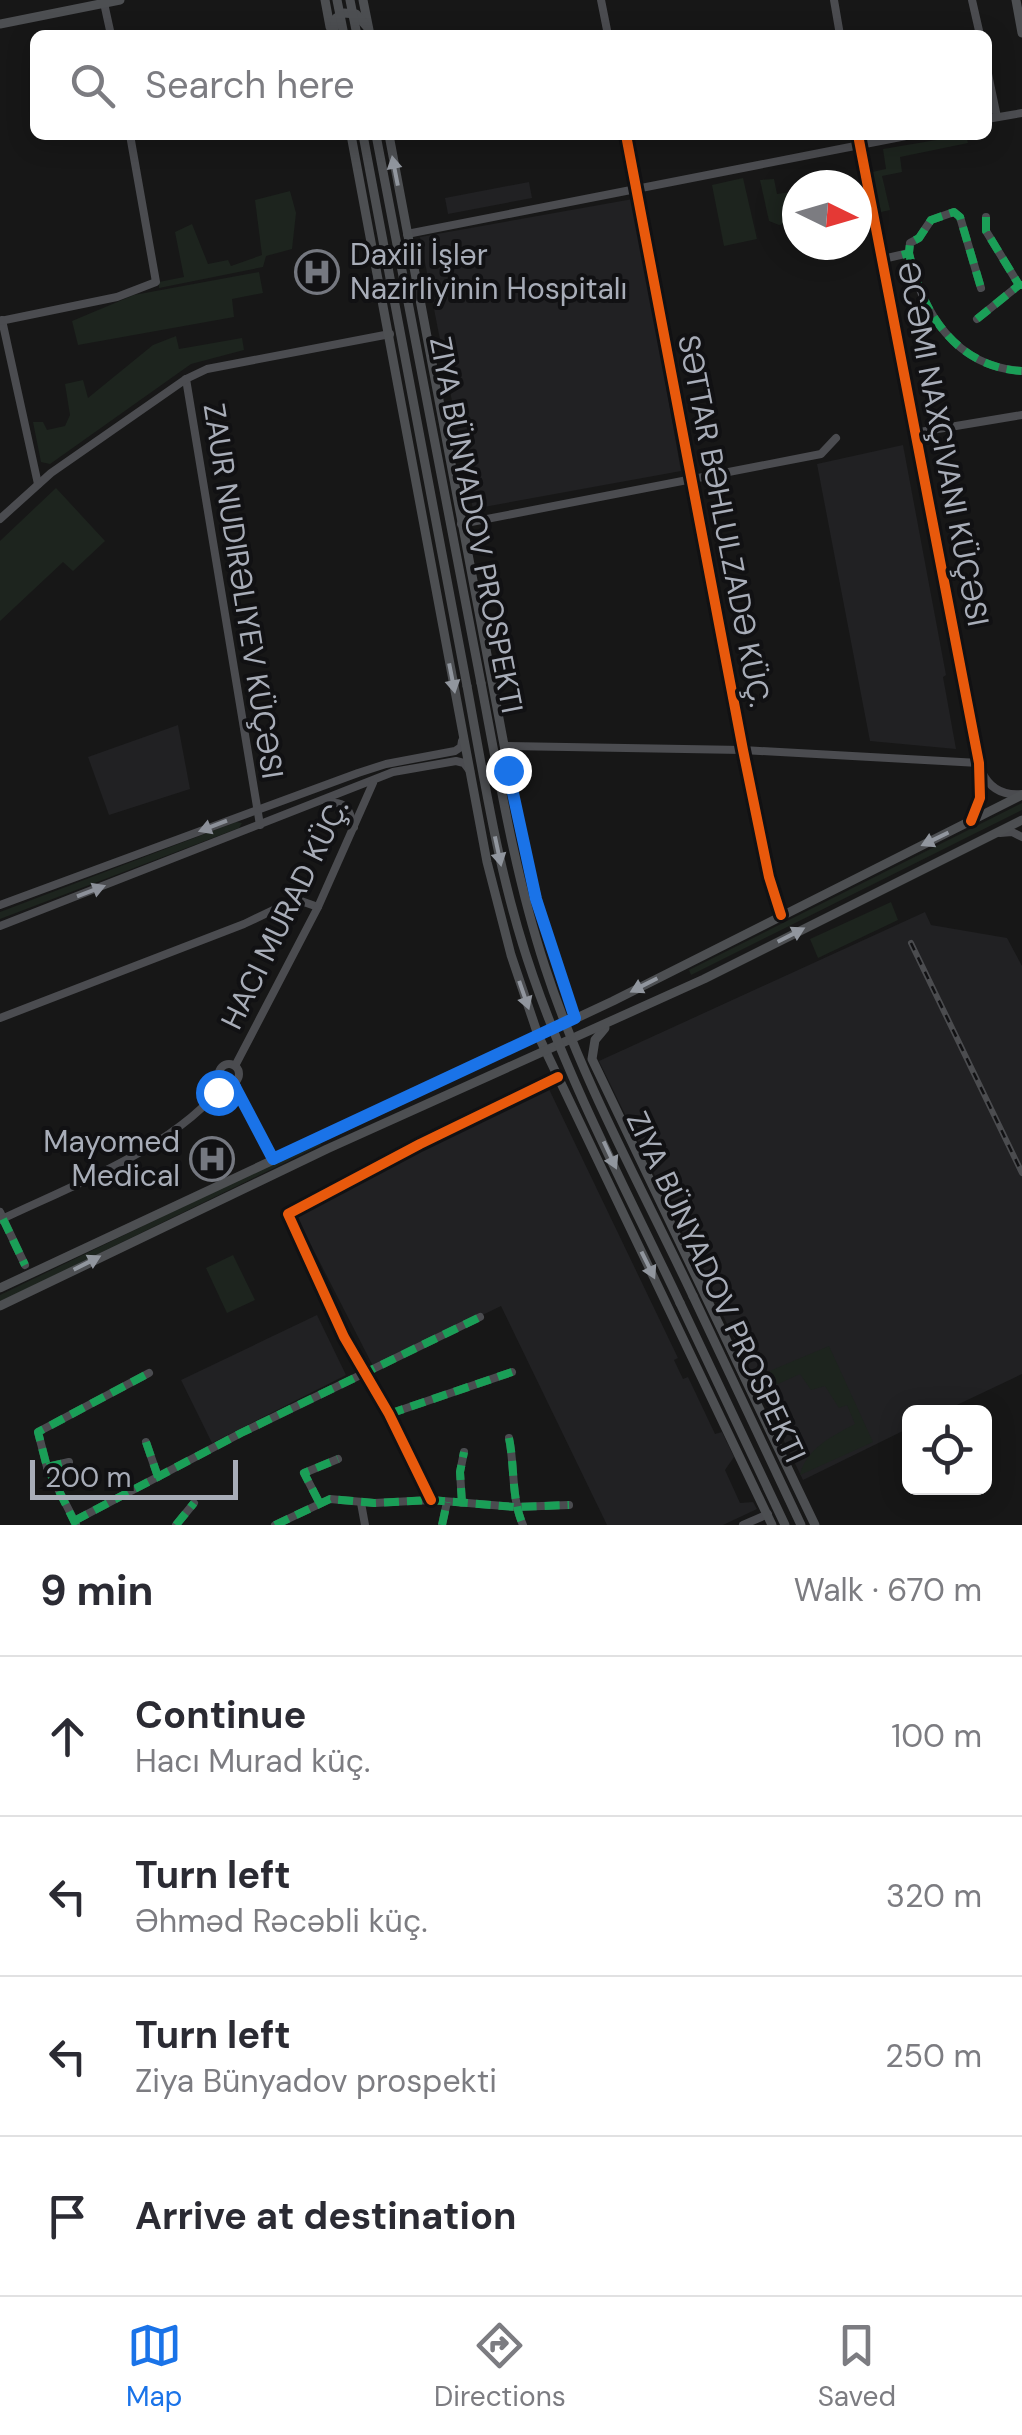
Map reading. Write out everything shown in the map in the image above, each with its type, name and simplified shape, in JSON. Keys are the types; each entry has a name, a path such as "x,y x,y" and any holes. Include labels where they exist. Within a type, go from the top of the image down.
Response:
{"main road":[{"path":"0,24 120,0"},
{"path":"325,0 331,30"},
{"path":"337,0 343,30"},
{"path":"350,0 356,30"},
{"path":"363,0 369,30"},
{"path":"1016,0 1022,33"},
{"path":"333,30 336,18 344,13 356,14 368,30"},
{"name":"ZIYA BÜNYADOV PROSPEKTI","path":"352,140 463,737 510,955 538,1035 772,1522"},
{"name":"ZIYA BÜNYADOV PROSPEKTI","path":"364,140 466,686 506,885 531,973 569,1068 785,1525"},
{"name":"ZIYA BÜNYADOV PROSPEKTI","path":"377,140 512,842 545,969 582,1062 804,1525"},
{"name":"ZIYA BÜNYADOV PROSPEKTI","path":"390,140 529,870 546,936 575,1018"},
{"path":"434,440 461,524 475,652"},
{"path":"421,442 426,530 460,654"},
{"path":"0,1288 575,1018 1022,795"},
{"path":"0,1306 326,1149 704,979 1022,820"},
{"path":"510,955 521,966 536,967 547,954 546,936"},
{"path":"688,963 681,973 684,979 704,979"},
{"name":"ZIYA BÜNYADOV PROSPEKTI","path":"618,1019 596,1038 592,1059 815,1525"},
{"path":"470,1066 476,1081"},
{"path":"583,1130 581,1110 588,1102 602,1100 615,1110"},
{"path":"321,1137 326,1149"},
{"path":"719,1353 749,1390"},
{"path":"704,1358 736,1448"},
{"path":"790,1474 804,1525"}],"street":[{"path":"601,0 607,30"},
{"path":"834,0 839,30"},
{"path":"972,0 979,30"},
{"path":"104,3 109,30"},
{"path":"992,90 998,117"},
{"path":"992,118 1022,113"},
{"path":"38,484 1,320 116,296 152,284 157,277 131,140"},
{"name":"SƏTTAR BƏHLULZADƏ KÜÇ.","path":"627,140 743,750 781,915"},
{"path":"407,234 859,140"},
{"name":"ƏCƏMI NAXÇIVANI KÜÇƏSI","path":"859,140 979,763 980,798 971,821"},
{"path":"981,288 960,217 954,212 931,220 910,244 909,253 925,304 955,345 988,365 1022,371"},
{"path":"977,319 1020,285 986,231 986,217"},
{"path":"964,235 986,231"},
{"path":"883,260 909,253"},
{"path":"0,519 38,484 186,380 224,365 390,334"},
{"name":"ZAUR NUDIRƏLIYEV KÜÇƏSI","path":"186,380 260,825"},
{"path":"914,433 1022,414"},
{"path":"461,524 821,454 836,438"},
{"name":"ZAUR NUDIRƏLIYEV KÜÇƏSI","path":"0,904 358,773 455,751 462,747 463,737"},
{"path":"504,746 743,750 979,763 992,787 1022,795"},
{"name":"ZAUR NUDIRƏLIYEV KÜÇƏSI","path":"0,926 404,768 461,761 470,772"},
{"path":"235,1066 318,907 374,782 368,774 358,773"},
{"path":"316,804 343,804 349,809 354,826"},
{"path":"996,834 1012,832 1022,836"},
{"path":"0,1018 288,904 301,901 318,907"},
{"path":"25,1266 1,1217 170,1136 229,1082 239,1075 235,1066 229,1064 222,1068 220,1077 229,1082 273,1159"},
{"path":"431,1500 389,1414 344,1337 288,1214 420,1144 558,1078"},
{"path":"149,1373 38,1432 47,1467 75,1523 364,1372 480,1317"},
{"path":"389,1414 512,1372"},
{"path":"510,1438 515,1507 523,1525"},
{"path":"146,1442 158,1477"},
{"path":"462,1503 460,1472 464,1452"},
{"path":"319,1502 304,1473 338,1459"},
{"path":"47,1467 68,1462"},
{"path":"275,1525 330,1499 361,1503 431,1500 515,1507 570,1505"},
{"path":"442,1525 447,1502"},
{"path":"176,1525 194,1503"},
{"path":"361,1503 365,1525"},
{"path":"743,1525 772,1522"}],"shaded area":[{"path":"936,140 967,140 968,143 900,157 902,172 882,176 890,210 881,212 872,172 886,169 883,149"},
{"path":"743,178 757,239 724,246 712,185"},
{"path":"774,179 777,194 782,193 782,224 769,221 760,180"},
{"path":"529,182 532,198 448,214 445,198"},
{"path":"290,191 296,213 292,249 266,256 263,267 159,288 159,282 184,277 175,232 192,224 208,264 228,260 231,266 262,255 255,200"},
{"path":"633,199 681,471 473,509 420,237"},
{"path":"259,272 263,293 232,299 234,317 78,345 72,321 134,295"},
{"path":"176,336 179,349 242,338 244,350 191,364 50,464 41,462 33,422 43,422 47,430 65,426 70,415 65,384 83,380 88,398 153,345"},
{"path":"903,445 956,749 870,741 817,464"},
{"path":"56,488 105,541 73,571 63,562 0,621 0,541"},
{"path":"178,725 190,789 109,815 88,757"},
{"path":"1022,803 1022,810 691,975 689,970"},
{"path":"236,822 242,823 239,828 0,919 0,912"},
{"path":"891,902 898,920 818,958 810,939"},
{"path":"925,912 931,925 1007,938 1022,966 1022,1374 957,1405 902,1405 902,1431 803,1480 599,1061"},
{"path":"547,1085 678,1358 674,1360 683,1379 688,1377 715,1434 722,1432 734,1457 725,1470 740,1503 753,1502 757,1509 723,1525 607,1525 501,1306 374,1368 294,1212"},
{"path":"319,1141 321,1145 0,1302 0,1295"},
{"path":"233,1255 255,1300 227,1313 206,1268"},
{"path":"317,1315 346,1375 212,1443 181,1380"},
{"path":"829,1346 873,1442 800,1475 814,1451 855,1424 847,1405 839,1408 825,1386 811,1390 800,1374 778,1384 753,1378"}],"railway":[{"path":"911,943 1022,1173"}],"marked path":[{"path":"902,255 909,253 910,243 919,238 931,220 954,212 960,217 981,288"},
{"path":"986,217 986,231 1022,285"},
{"path":"909,253 923,296 946,333 978,359 1022,371"},
{"path":"977,319 1019,285"},
{"path":"3,1219 25,1265"},
{"path":"74,1521 241,1433 480,1317"},
{"path":"389,1414 512,1372"},
{"path":"76,1525 47,1467 38,1432 149,1373"},
{"path":"509,1438 523,1525"},
{"path":"146,1442 158,1477"},
{"path":"462,1503 460,1472 464,1452"},
{"path":"319,1502 304,1473 338,1459"},
{"path":"47,1467 69,1462"},
{"path":"275,1525 330,1499 374,1503 431,1500 515,1507 569,1505"},
{"path":"442,1525 447,1502"},
{"path":"176,1525 194,1503"}],"cycle path":[{"path":"627,140 743,750 769,877 781,915"},
{"path":"859,140 979,763 980,798 971,821"},
{"path":"431,1500 389,1414 344,1337 288,1214 558,1077"}],"place":[{"name":"Daxili İşlər Nazirliyinin Hospitalı","path":"317,272"},
{"name":"Mayomed Medical","path":"212,1159"}],"route":[{"path":"218,1092 225,1082 233,1083 273,1159 575,1018 536,899 508,770"}]}
